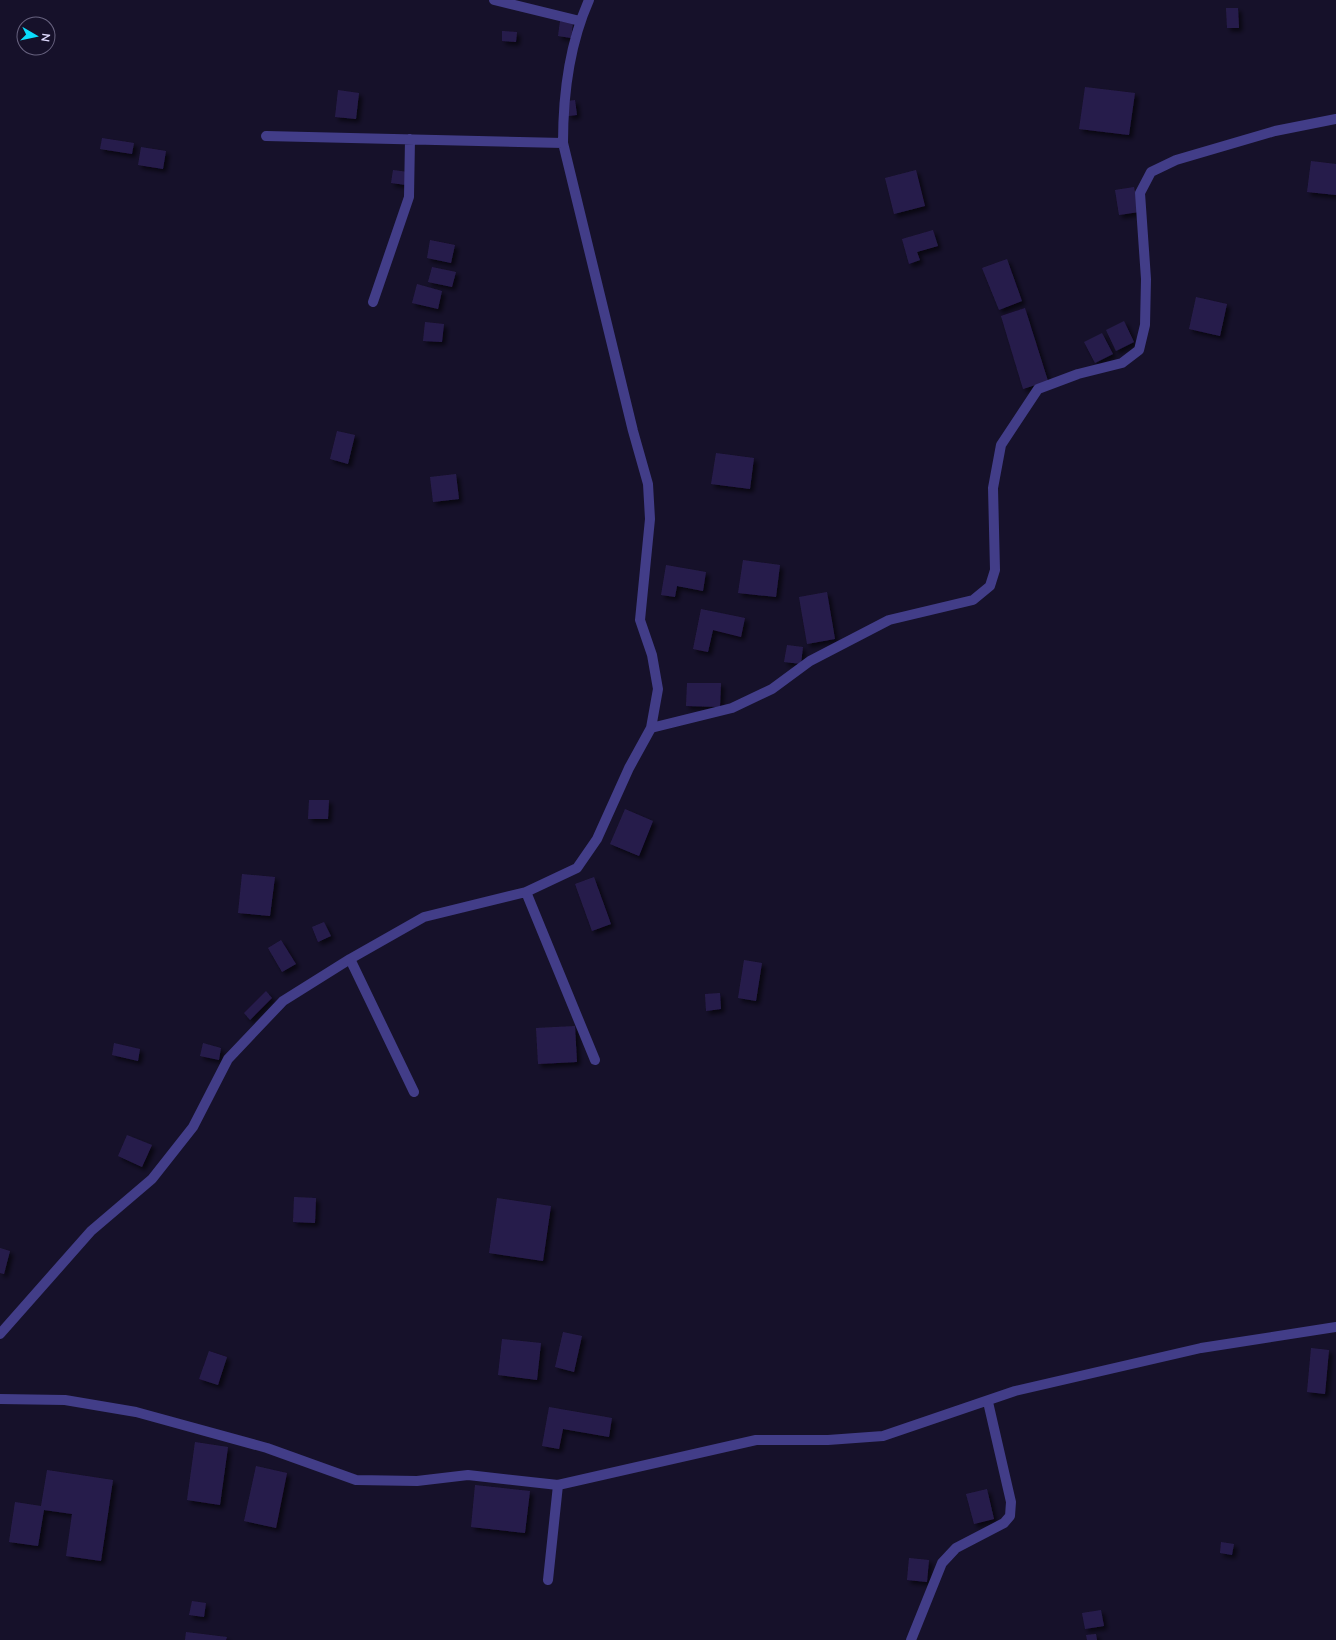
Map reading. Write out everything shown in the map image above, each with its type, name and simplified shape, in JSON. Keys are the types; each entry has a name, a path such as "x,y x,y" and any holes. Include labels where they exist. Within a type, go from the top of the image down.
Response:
{"street":[{"path":"494,0 580,21"},
{"path":"0,1334 91,1230 152,1178 193,1127 228,1059 283,1001 350,958 424,917 526,892 577,868 597,839 629,768 651,728 658,689 652,655 640,620 650,519 648,484 633,431 563,142 563,110 571,56 580,21 589,0"},
{"path":"651,728 732,708 772,689 810,662 889,620 973,600 990,586 995,570 993,488 1001,445 1038,390 1078,374 1122,363 1139,350 1145,325 1146,279 1140,193 1151,172 1176,160 1260,135 1336,119"},
{"path":"266,136 563,142"},
{"path":"373,302 409,197 410,139"},
{"path":"526,892 595,1060"},
{"path":"350,958 414,1092"},
{"path":"0,1399 65,1400 136,1412 267,1448 356,1480 417,1481 468,1475 558,1484 756,1440 828,1440 883,1436 988,1402 1015,1391 1201,1348 1336,1327"},
{"path":"911,1640 942,1563 956,1548 1004,1524 1010,1516 1011,1502 988,1402"},
{"path":"548,1580 558,1484"}],"building":[{"path":"1226,8 1238,8 1239,28 1227,28"},
{"path":"560,21 573,23 571,38 558,36"},
{"path":"502,31 517,32 516,42 502,41"},
{"path":"1085,87 1135,93 1129,135 1079,129"},
{"path":"338,90 359,93 356,119 335,117"},
{"path":"575,100 577,115 568,116 567,101"},
{"path":"102,138 134,143 132,154 100,149"},
{"path":"141,147 166,151 163,169 138,165"},
{"path":"1311,161 1336,164 1336,195 1307,192"},
{"path":"393,170 408,172 406,185 391,183"},
{"path":"916,170 925,206 894,214 885,178"},
{"path":"1134,187 1139,212 1119,215 1115,190"},
{"path":"933,230 938,246 917,252 920,260 909,264 902,239"},
{"path":"430,240 455,245 451,263 427,258"},
{"path":"1007,259 1022,301 999,310 982,268"},
{"path":"432,267 456,272 452,287 428,282"},
{"path":"417,284 442,291 438,309 412,303"},
{"path":"1196,297 1227,304 1220,336 1189,329"},
{"path":"1025,308 1048,381 1023,389 1001,316"},
{"path":"1124,321 1134,342 1116,351 1106,330"},
{"path":"425,322 444,324 442,342 423,341"},
{"path":"1102,333 1113,354 1095,363 1084,342"},
{"path":"337,431 355,435 348,464 330,459"},
{"path":"716,453 754,458 750,489 711,484"},
{"path":"456,474 459,499 433,502 430,477"},
{"path":"743,560 780,565 776,597 738,593"},
{"path":"666,565 706,572 703,591 677,586 675,597 661,595"},
{"path":"827,592 835,639 807,644 799,597"},
{"path":"701,609 745,618 741,637 713,630 708,652 693,649"},
{"path":"787,645 803,647 801,664 784,662"},
{"path":"687,683 721,683 720,707 686,706"},
{"path":"309,800 329,800 328,819 308,819"},
{"path":"625,809 653,821 639,856 610,844"},
{"path":"242,874 275,877 270,916 238,913"},
{"path":"594,877 611,924 592,931 575,884"},
{"path":"324,922 331,936 318,942 312,927"},
{"path":"281,940 296,964 282,972 268,948"},
{"path":"744,960 762,963 756,1001 738,998"},
{"path":"266,991 272,998 250,1020 244,1013"},
{"path":"720,993 721,1009 706,1011 705,994"},
{"path":"575,1026 577,1062 538,1064 536,1028"},
{"path":"114,1043 140,1049 138,1061 112,1055"},
{"path":"203,1043 221,1048 219,1060 200,1056"},
{"path":"127,1135 152,1145 142,1167 118,1156"},
{"path":"294,1197 316,1198 315,1223 293,1222"},
{"path":"497,1198 551,1206 543,1261 489,1253"},
{"path":"0,1248 10,1251 4,1274 0,1273"},
{"path":"563,1332 582,1336 574,1372 555,1367"},
{"path":"502,1339 541,1343 537,1380 498,1375"},
{"path":"1311,1348 1329,1350 1325,1394 1307,1392"},
{"path":"209,1351 227,1357 218,1385 199,1379"},
{"path":"549,1407 612,1418 609,1437 563,1429 559,1449 542,1446"},
{"path":"195,1442 228,1447 220,1505 187,1500"},
{"path":"256,1466 287,1473 276,1528 244,1521"},
{"path":"47,1470 113,1480 101,1561 66,1556 72,1514 44,1510 38,1546 9,1542 15,1502 41,1506"},
{"path":"475,1485 530,1491 525,1533 471,1527"},
{"path":"987,1489 994,1519 974,1524 966,1494"},
{"path":"1221,1542 1234,1544 1232,1555 1220,1553"},
{"path":"909,1558 929,1560 927,1582 907,1580"},
{"path":"192,1601 206,1603 204,1617 189,1615"},
{"path":"1101,1610 1104,1626 1085,1629 1082,1613"},
{"path":"186,1632 227,1637 226,1640 185,1640"},
{"path":"1096,1634 1097,1640 1087,1640 1086,1635"}]}
